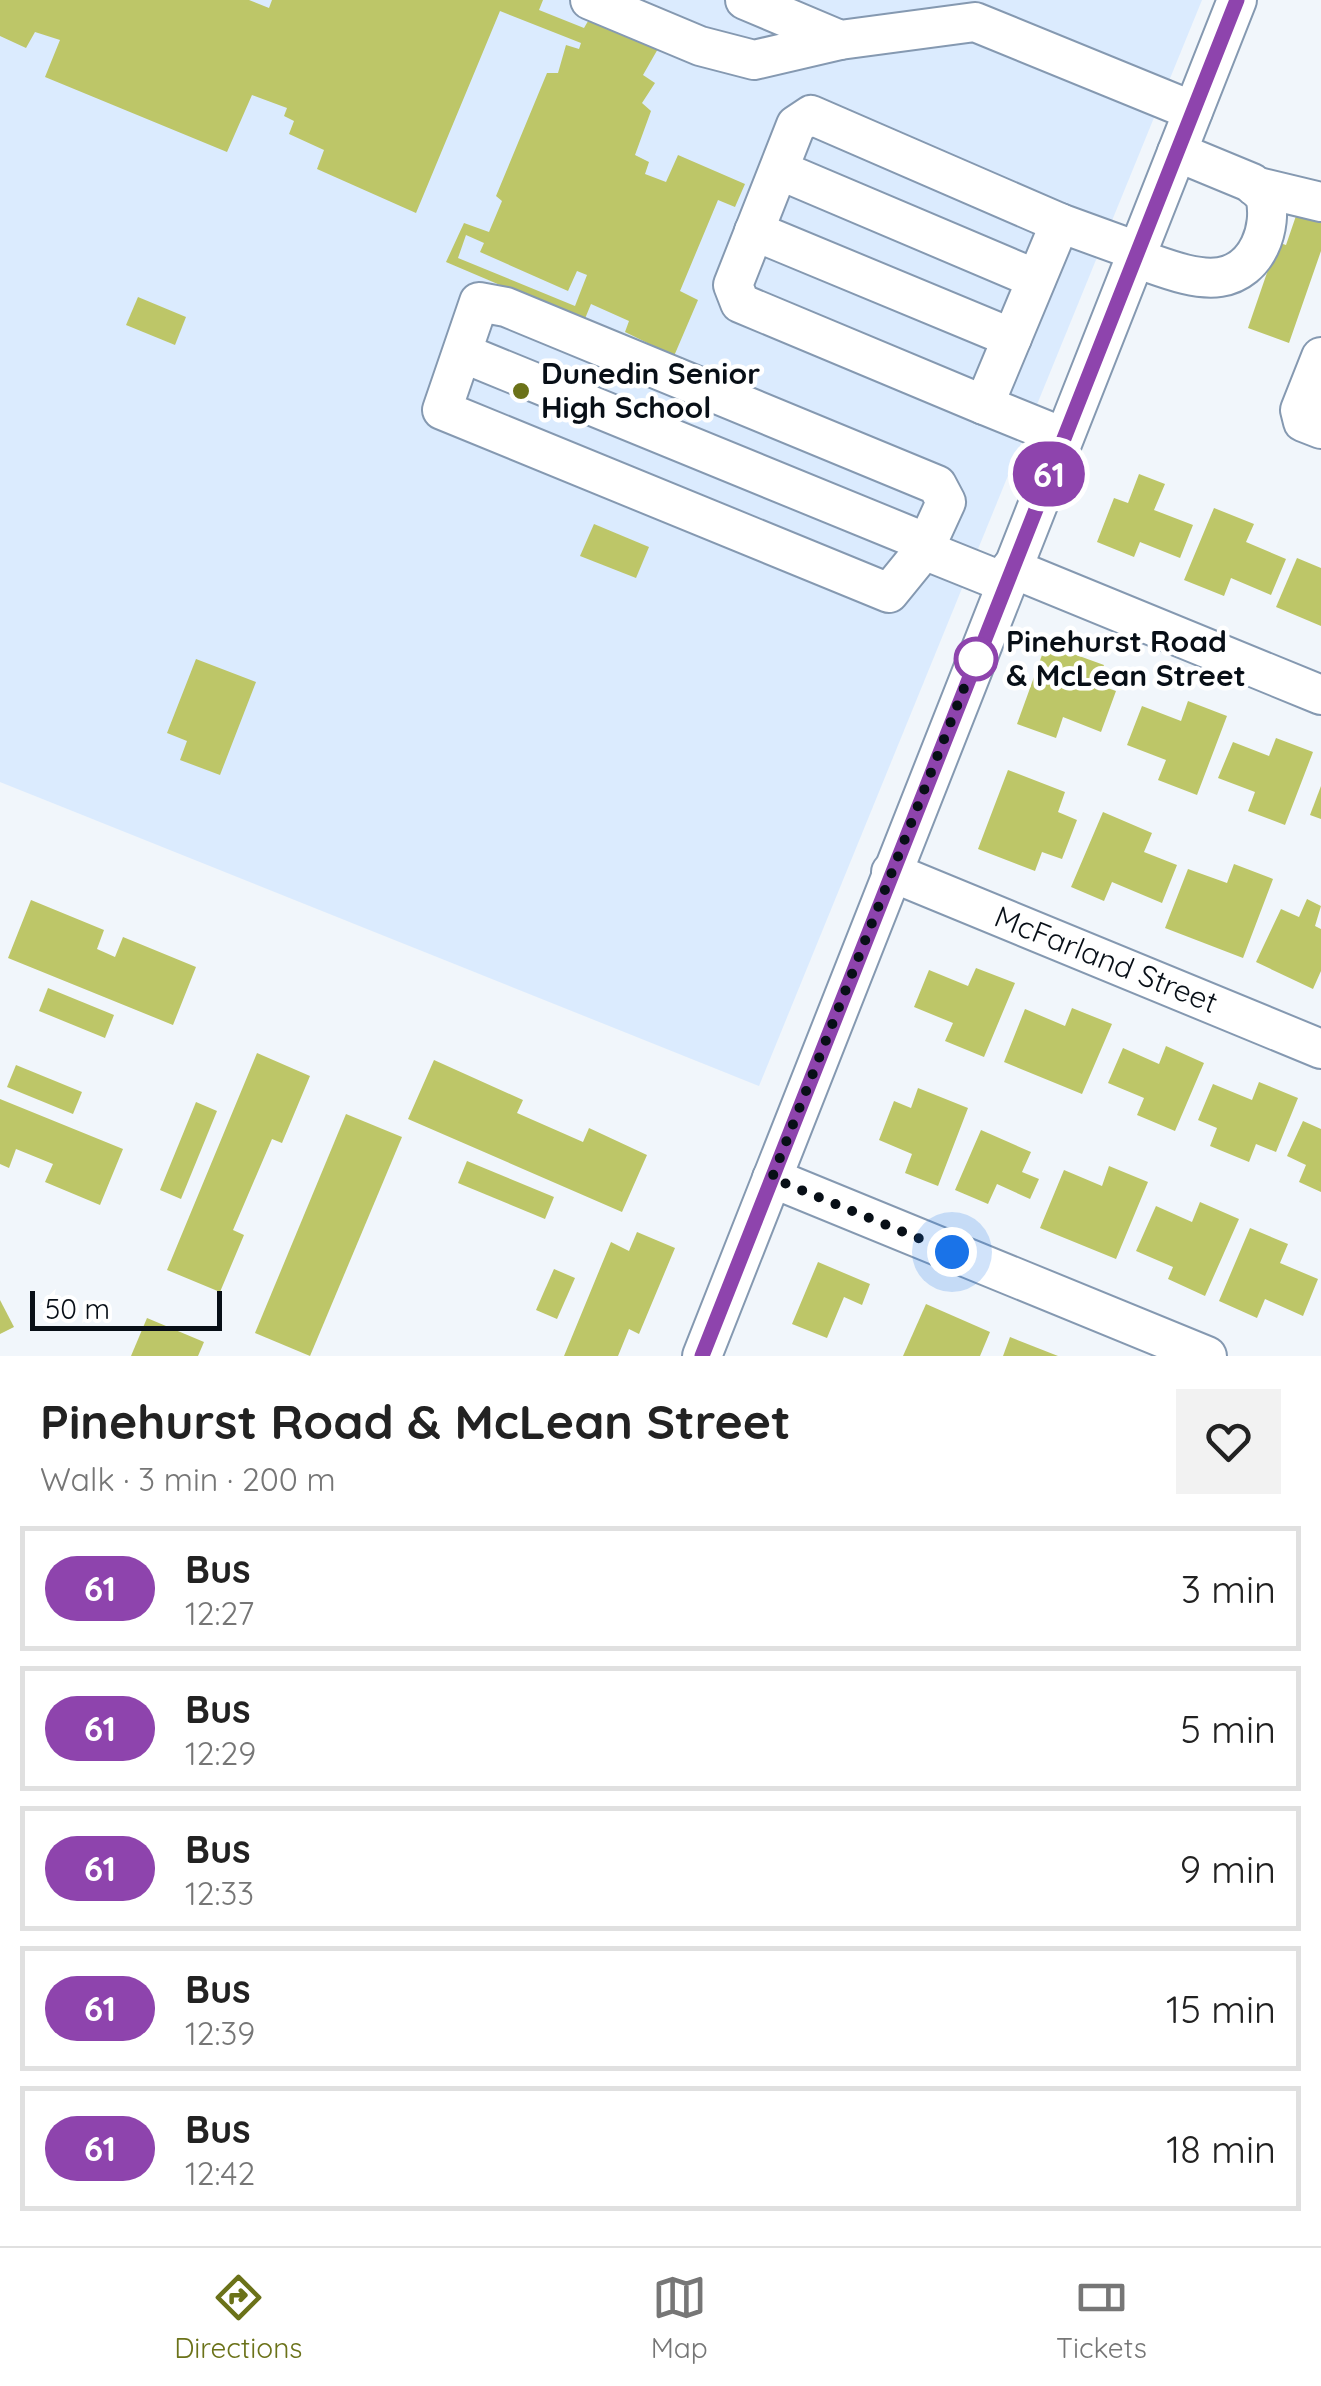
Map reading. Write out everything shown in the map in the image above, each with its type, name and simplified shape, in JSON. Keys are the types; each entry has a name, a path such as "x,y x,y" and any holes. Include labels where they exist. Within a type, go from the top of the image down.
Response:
{"street":[{"path":"590,0 700,46 754,60 968,11 1193,112"},
{"path":"745,0 840,40"},
{"path":"702,1356 1237,0"},
{"path":"1064,438 740,303 733,285 796,124 811,115 1060,223 1194,274 1221,277 1242,268 1267,231 1265,196 1254,186"},
{"path":"1177,152 1254,186 1321,202"},
{"path":"779,170 1036,279"},
{"path":"984,405 1060,223"},
{"path":"754,231 1012,338"},
{"path":"479,302 506,306 937,484 946,502 924,550 889,593 442,410 465,354 479,302"},
{"path":"465,354 910,536 924,550 1009,576 1321,695"},
{"path":"1321,357 1300,410 1303,422 1321,429"},
{"name":"McFarland Street","path":"891,872 1321,1049"},
{"path":"772,1178 1207,1356"}],"shaded area":[{"name":"Dunedin Senior High School","path":"0,0 1202,0 759,1086 0,782"}],"building":[{"path":"0,0 249,0 269,8 272,0 543,0 539,10 584,28 591,16 659,47 643,75 655,83 642,103 651,111 635,155 649,162 645,174 666,182 678,155 745,184 735,207 718,200 680,291 698,300 674,356 625,332 629,321 591,304 584,321 446,262 464,223 489,232 502,201 496,196 547,73 558,73 566,45 579,49 581,43 500,11 416,213 317,169 324,150 289,134 294,121 284,116 287,108 252,95 227,152 45,77 60,40 35,32 26,48 0,36","holes":["466,235 484,243 480,252 568,291 577,271 587,275 575,306 458,258"]},
{"path":"1298,210 1321,219 1321,251 1289,343 1248,328 1270,264 1268,239 1286,245"},
{"path":"138,297 186,317 175,345 126,325"},
{"path":"1139,474 1165,484 1154,510 1193,525 1180,558 1140,542 1134,557 1097,542 1114,498 1128,503"},
{"path":"1214,508 1254,524 1246,542 1286,559 1271,595 1231,578 1224,596 1184,580"},
{"path":"594,524 649,547 636,578 580,556"},
{"path":"1297,558 1321,568 1321,626 1276,607"},
{"path":"1046,644 1104,665 1096,684 1116,691 1101,732 1063,717 1056,738 1017,724"},
{"path":"196,659 256,682 220,775 180,760 187,741 167,733"},
{"path":"1188,701 1227,716 1197,795 1158,780 1166,760 1127,745 1142,706 1181,721"},
{"path":"1276,738 1313,752 1285,825 1248,811 1255,792 1218,778 1233,742 1269,756"},
{"path":"1008,770 1065,792 1058,812 1077,820 1062,859 1042,852 1035,871 978,849"},
{"path":"1321,786 1321,819 1310,815"},
{"path":"1103,812 1152,833 1144,852 1177,865 1162,903 1112,882 1104,901 1071,887"},
{"path":"1234,864 1273,879 1243,958 1165,928 1188,869 1227,883"},
{"path":"1307,899 1321,906 1315,926 1321,929 1321,971 1313,989 1256,962 1281,909 1299,917"},
{"path":"31,900 104,930 97,949 115,957 123,937 196,967 173,1025 8,958"},
{"path":"976,968 1015,983 984,1057 945,1041 953,1023 914,1007 929,970 968,986"},
{"path":"48,988 114,1015 105,1038 39,1011"},
{"path":"1072,1008 1112,1024 1082,1094 1004,1062 1025,1009 1065,1026"},
{"path":"1166,1046 1204,1063 1175,1131 1137,1115 1144,1098 1108,1083 1123,1048 1159,1064"},
{"path":"257,1053 310,1076 282,1143 272,1139 233,1230 244,1235 220,1292 167,1270"},
{"path":"434,1060 523,1100 517,1113 583,1142 589,1128 647,1155 622,1212 408,1119"},
{"path":"16,1065 82,1092 73,1114 7,1087"},
{"path":"1259,1082 1298,1098 1276,1152 1256,1144 1249,1162 1210,1146 1217,1128 1198,1120 1213,1084 1252,1100"},
{"path":"918,1088 968,1108 938,1186 905,1173 912,1154 879,1140 894,1101 911,1108"},
{"path":"0,1099 123,1149 100,1205 45,1182 53,1164 16,1149 9,1168 0,1164"},
{"path":"196,1102 217,1111 181,1199 160,1190"},
{"path":"346,1114 402,1137 310,1356 255,1333"},
{"path":"1303,1121 1321,1129 1321,1192 1299,1182 1306,1165 1287,1156"},
{"path":"981,1130 1031,1152 1022,1172 1039,1179 1030,1199 997,1184 988,1204 955,1190"},
{"path":"467,1161 554,1197 545,1219 458,1183"},
{"path":"1109,1166 1148,1182 1116,1259 1040,1228 1064,1170 1102,1186"},
{"path":"1200,1202 1239,1219 1205,1296 1168,1279 1173,1267 1136,1251 1156,1206 1192,1222"},
{"path":"1250,1228 1288,1244 1280,1263 1318,1279 1303,1316 1265,1299 1257,1318 1219,1301"},
{"path":"637,1232 675,1248 639,1334 629,1329 618,1356 564,1356 611,1242 629,1251"},
{"path":"818,1262 870,1284 862,1305 844,1297 827,1338 792,1324"},
{"path":"554,1269 575,1278 557,1319 536,1310"},
{"path":"0,1300 14,1327 0,1334"},
{"path":"926,1304 990,1332 980,1356 903,1356"},
{"path":"147,1318 204,1342 198,1356 131,1356"},
{"path":"1010,1337 1058,1356 1003,1356"}],"bus line":[{"name":"61","path":"702,1356 1237,0"}],"place":[{"name":"Dunedin Senior High School","path":"521,391"},
{"name":"Pinehurst Road & McLean Street","path":"976,659"}],"route":[{"path":"952,1252 772,1178 977,655 976,659"}]}
